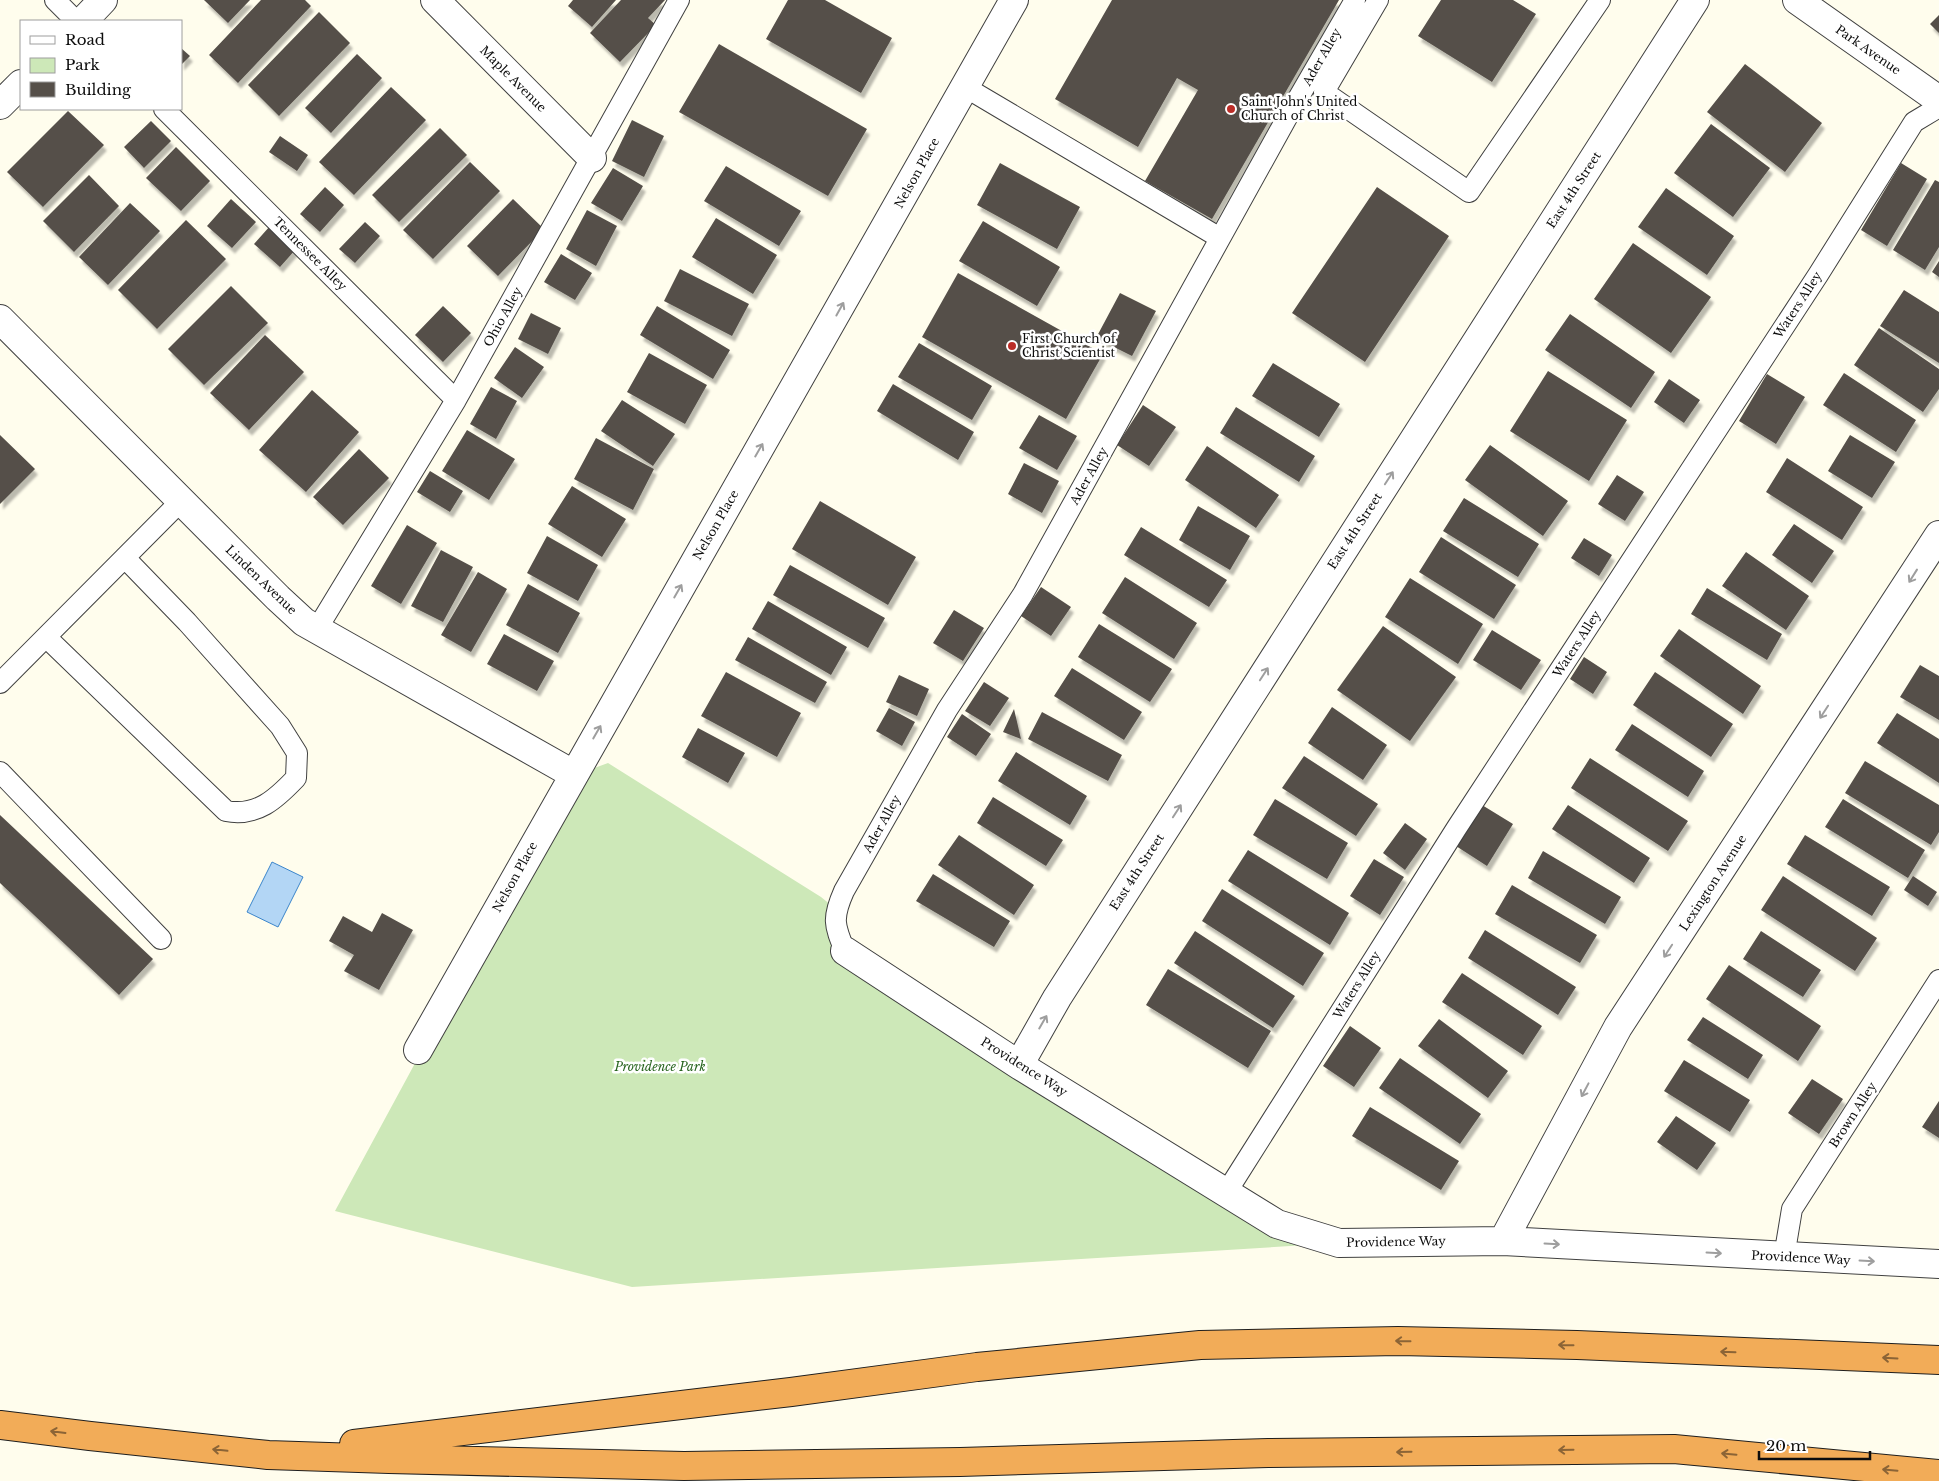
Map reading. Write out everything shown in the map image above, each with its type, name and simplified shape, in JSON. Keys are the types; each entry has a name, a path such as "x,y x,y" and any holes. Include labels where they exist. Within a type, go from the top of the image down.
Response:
{"highway":[{"path":"268,1455 781,1393 977,1367 1200,1345 1398,1341 1577,1345 1939,1360"},
{"path":"0,1424 90,1436 268,1455 684,1466 960,1462 1268,1453 1674,1449 1939,1474"}],"street":[{"path":"84,20 104,0"},
{"name":"Maple Avenue","path":"435,0 592,158"},
{"name":"Nelson Place","path":"418,1050 1014,0"},
{"name":"East 4th Street","path":"1019,1064 1057,998 1695,0"},
{"name":"Park Avenue","path":"1798,0 1939,100"},
{"path":"0,105 20,85"},
{"name":"Linden Avenue","path":"0,319 304,622 573,774"},
{"name":"Lexington Avenue","path":"1503,1241 1618,1027 1939,535"},
{"name":"Providence Way","path":"844,951 1019,1064 1276,1224 1339,1243 1503,1241 1939,1264"}],"lane":[{"path":"55,0 75,20"},
{"name":"Ohio Alley","path":"317,629 456,400 679,0"},
{"name":"Ader Alley","path":"844,951 834,921 836,909 844,891 947,710 1023,594 1220,238 1355,0"},
{"path":"1378,0 1324,92 1469,192 1600,0"},
{"path":"965,88 1220,238"},
{"name":"Waters Alley","path":"1226,1192 1456,829 1818,275 1914,122 1939,107"},
{"name":"Tennessee Alley","path":"165,110 456,400"},
{"path":"0,684 181,501"},
{"path":"46,637 226,811 238,813 251,812 279,796 296,778 296,753 280,726 187,622 125,558"},
{"path":"0,772 161,938"},
{"name":"Brown Alley","path":"1784,1257 1792,1209 1939,980"}],"green space":[{"name":"Providence Park","path":"608,763 821,897 836,909 836,929 1019,1065 1339,1243 632,1287 335,1211 570,777"}],"water":[{"path":"272,862 303,877 278,927 247,912"}],"building":[{"path":"204,0 250,0 228,23"},
{"path":"261,0 305,0 311,6 238,83 209,55"},
{"path":"573,0 616,0 592,27 568,6"},
{"path":"621,0 665,0 648,18 656,25 620,62 590,33"},
{"path":"788,0 825,0 892,38 861,93 766,39"},
{"name":"Saint John's United Church of Christ","path":"1112,0 1339,0 1212,219 1145,181 1198,90 1177,78 1138,147 1055,99"},
{"path":"1441,0 1513,0 1536,14 1492,82 1418,36"},
{"path":"319,12 350,43 279,116 248,85"},
{"path":"1939,15 1939,33 1930,24"},
{"path":"719,44 867,129 828,196 679,112"},
{"path":"182,49 190,56 182,64"},
{"path":"357,54 382,78 331,133 305,108"},
{"path":"1745,64 1822,123 1785,172 1707,112"},
{"path":"391,87 426,120 354,195 319,162"},
{"path":"68,111 104,145 43,207 7,172"},
{"path":"632,120 664,136 644,177 612,161"},
{"path":"151,121 171,141 144,168 124,147"},
{"path":"1711,124 1770,168 1733,217 1674,173"},
{"path":"440,128 467,155 399,222 372,195"},
{"path":"280,136 308,155 297,171 269,152"},
{"path":"176,147 210,181 181,211 146,178"},
{"path":"470,162 500,191 433,259 403,230"},
{"path":"1000,163 1080,207 1057,249 977,205"},
{"path":"1901,163 1927,179 1887,246 1861,230"},
{"path":"726,166 801,211 779,246 704,201"},
{"path":"613,168 643,186 622,221 591,203"},
{"path":"89,175 119,206 74,252 43,221"},
{"path":"1935,180 1939,182 1939,247 1925,270 1893,250"},
{"path":"325,187 344,205 320,232 300,214"},
{"path":"1377,187 1449,236 1365,362 1292,313"},
{"path":"1666,188 1734,236 1707,275 1638,227"},
{"path":"231,199 256,222 232,248 207,226"},
{"path":"513,199 544,229 498,276 467,246"},
{"path":"130,203 160,231 108,285 79,257"},
{"path":"587,210 617,226 596,266 566,249"},
{"path":"716,218 777,255 753,294 692,257"},
{"path":"186,220 226,259 157,329 118,290"},
{"path":"983,221 1060,267 1037,306 959,261"},
{"path":"365,222 380,236 355,263 339,249"},
{"path":"270,226 296,249 280,267 254,244"},
{"path":"1633,243 1711,297 1671,353 1594,299"},
{"path":"561,254 592,273 575,300 544,282"},
{"path":"1939,261 1939,277 1932,272"},
{"path":"680,269 749,304 732,336 664,301"},
{"name":"First Church of Christ Scientist","path":"958,273 1103,354 1066,419 922,337"},
{"path":"231,286 268,323 204,385 168,349"},
{"path":"1904,290 1939,312 1939,363 1880,326"},
{"path":"1120,293 1156,311 1132,356 1096,338"},
{"path":"443,306 471,333 443,362 415,335"},
{"path":"657,306 730,350 713,379 640,335"},
{"path":"531,313 561,328 548,354 518,339"},
{"path":"1570,314 1655,372 1631,408 1545,350"},
{"path":"1879,328 1939,369 1939,389 1923,412 1854,365"},
{"path":"265,335 304,372 249,430 210,393"},
{"path":"919,343 992,386 972,420 898,377"},
{"path":"515,347 544,367 522,398 494,378"},
{"path":"649,353 707,385 685,424 627,392"},
{"path":"1273,363 1340,404 1319,437 1252,396"},
{"path":"1548,371 1627,420 1589,481 1510,431"},
{"path":"1844,373 1916,420 1896,452 1823,405"},
{"path":"1767,374 1805,397 1776,444 1739,421"},
{"path":"1669,379 1700,400 1684,423 1654,402"},
{"path":"893,384 974,432 958,460 877,411"},
{"path":"491,387 517,401 496,439 470,424"},
{"path":"312,390 359,432 306,492 259,450"},
{"path":"622,400 675,434 653,466 601,431"},
{"path":"1143,405 1176,427 1149,466 1117,445"},
{"path":"1236,407 1315,456 1299,482 1220,433"},
{"path":"1039,415 1077,436 1057,470 1019,448"},
{"path":"467,430 515,459 489,500 442,471"},
{"path":"0,435 35,469 0,504"},
{"path":"1850,435 1895,462 1872,498 1828,471"},
{"path":"596,438 654,469 633,510 574,479"},
{"path":"1490,445 1568,501 1543,536 1465,480"},
{"path":"1207,446 1279,495 1256,528 1185,480"},
{"path":"359,449 389,478 343,525 313,497"},
{"path":"1787,458 1863,507 1842,540 1766,492"},
{"path":"1024,463 1059,481 1042,513 1008,494"},
{"path":"430,471 463,491 450,512 417,492"},
{"path":"1617,475 1644,492 1625,521 1598,504"},
{"path":"572,486 626,519 602,557 548,524"},
{"path":"1464,498 1539,544 1518,577 1443,531"},
{"path":"820,501 916,557 888,605 792,549"},
{"path":"1198,506 1250,536 1230,570 1179,540"},
{"path":"1794,524 1834,551 1812,583 1772,555"},
{"path":"407,525 437,543 401,604 371,586"},
{"path":"1141,527 1227,580 1209,607 1124,555"},
{"path":"547,536 598,565 578,601 527,573"},
{"path":"1441,537 1516,585 1494,619 1419,572"},
{"path":"1584,538 1612,555 1599,576 1571,558"},
{"path":"441,550 473,567 443,622 411,606"},
{"path":"1746,552 1809,596 1786,630 1722,586"},
{"path":"790,565 885,618 868,648 773,595"},
{"path":"478,572 507,589 471,652 441,635"},
{"path":"1125,577 1197,623 1174,659 1102,613"},
{"path":"1410,578 1483,624 1458,664 1385,617"},
{"path":"528,584 580,613 558,653 506,625"},
{"path":"1041,587 1071,607 1051,636 1021,616"},
{"path":"1707,588 1782,634 1767,660 1691,614"},
{"path":"768,601 847,647 831,675 752,629"},
{"path":"954,610 984,628 963,661 933,643"},
{"path":"1099,624 1172,669 1150,702 1078,657"},
{"path":"1383,626 1456,677 1410,741 1337,690"},
{"path":"1679,629 1761,686 1743,714 1660,656"},
{"path":"1492,630 1541,660 1521,690 1473,660"},
{"path":"504,634 554,661 537,691 487,664"},
{"path":"748,637 827,682 815,703 735,660"},
{"path":"1584,657 1607,672 1593,694 1570,679"},
{"path":"1920,665 1939,676 1939,720 1900,697"},
{"path":"1072,668 1142,712 1124,740 1054,696"},
{"path":"726,672 801,713 777,757 701,716"},
{"path":"1655,672 1733,724 1711,757 1633,705"},
{"path":"899,675 929,689 917,716 886,702"},
{"path":"984,682 1009,698 990,726 965,711"},
{"path":"1332,707 1387,745 1363,780 1308,743"},
{"path":"889,708 915,722 902,746 876,731"},
{"path":"1014,709 1021,739 1003,732"},
{"path":"1042,712 1122,755 1108,781 1028,739"},
{"path":"1897,713 1939,739 1939,783 1877,743"},
{"path":"962,714 991,734 976,756 947,737"},
{"path":"1632,724 1704,771 1688,797 1615,750"},
{"path":"698,728 745,753 728,783 682,757"},
{"path":"1016,752 1087,796 1070,825 998,781"},
{"path":"1304,756 1378,804 1356,836 1282,788"},
{"path":"1590,758 1688,821 1668,851 1571,788"},
{"path":"1865,761 1939,805 1939,832 1931,845 1845,793"},
{"path":"993,797 1063,840 1046,866 977,823"},
{"path":"1275,799 1348,843 1327,879 1253,835"},
{"path":"1843,799 1925,850 1908,878 1825,827"},
{"path":"1482,805 1513,824 1487,866 1456,846"},
{"path":"1568,805 1650,858 1634,883 1552,829"},
{"path":"0,815 153,959 119,995 0,883"},
{"path":"1405,823 1427,839 1405,870 1383,853"},
{"path":"959,835 1034,885 1014,915 938,865"},
{"path":"1805,835 1890,887 1872,916 1787,864"},
{"path":"1248,850 1349,913 1330,945 1228,881"},
{"path":"1543,851 1621,897 1605,924 1528,878"},
{"path":"1374,859 1404,877 1380,915 1350,896"},
{"path":"933,874 1010,921 994,947 916,901"},
{"path":"1783,876 1877,938 1855,971 1761,910"},
{"path":"1913,876 1937,892 1928,906 1904,890"},
{"path":"1512,885 1597,935 1580,963 1495,914"},
{"path":"1222,889 1324,953 1303,986 1202,921"},
{"path":"382,913 413,930 379,990 344,971 354,955 329,941 343,916 372,932"},
{"path":"1485,930 1576,987 1558,1015 1468,958"},
{"path":"1195,931 1295,996 1273,1028 1174,963"},
{"path":"1761,931 1821,970 1803,997 1743,959"},
{"path":"1729,965 1821,1026 1798,1061 1706,999"},
{"path":"1168,969 1271,1031 1248,1068 1146,1005"},
{"path":"1462,973 1542,1026 1523,1055 1442,1002"},
{"path":"1703,1017 1763,1055 1748,1079 1687,1040"},
{"path":"1439,1019 1508,1071 1488,1098 1418,1046"},
{"path":"1350,1026 1381,1048 1354,1087 1323,1066"},
{"path":"1400,1058 1481,1114 1460,1144 1379,1088"},
{"path":"1684,1060 1750,1100 1730,1132 1664,1091"},
{"path":"1812,1079 1843,1099 1819,1134 1788,1113"},
{"path":"1939,1101 1939,1138 1922,1127"},
{"path":"1370,1107 1459,1161 1441,1190 1352,1136"},
{"path":"1676,1116 1716,1143 1697,1170 1657,1142"}],"place":[{"name":"Saint John's United Church of Christ","path":"1231,109"},
{"name":"First Church of Christ Scientist","path":"1012,346"}]}
